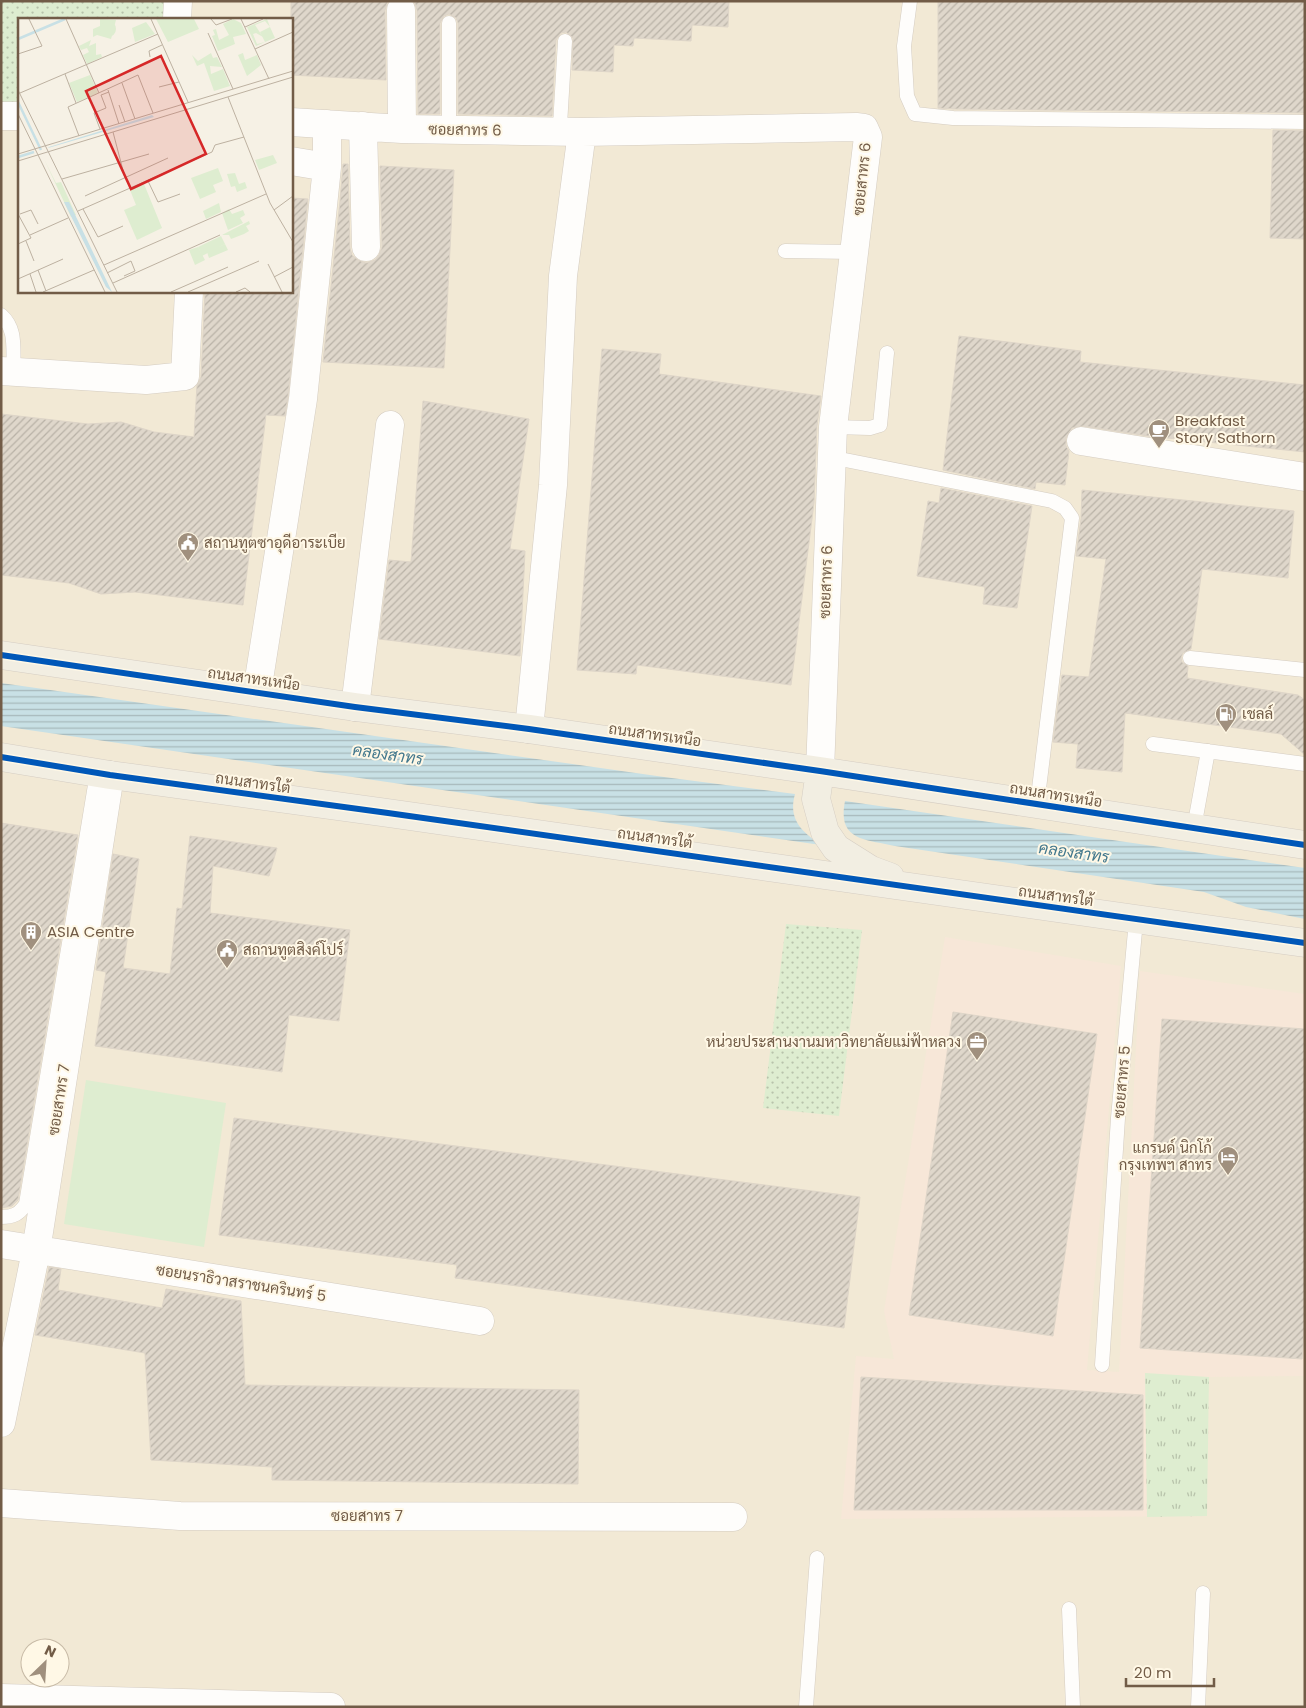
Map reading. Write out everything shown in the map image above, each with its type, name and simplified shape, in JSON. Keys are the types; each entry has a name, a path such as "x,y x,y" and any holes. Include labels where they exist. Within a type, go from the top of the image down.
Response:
{"main road":[{"name":"ถนนสาทรเหนือ","path":"1,655 355,707 528,729 820,771 1305,845"},
{"name":"ถนนสาทรใต้","path":"1,757 922,890 1305,943"},
{"path":"820,771 816,799 825,832 836,848 871,870 922,890"}],"street":[{"path":"177,18 178,1"},
{"path":"401,10 402,128"},
{"path":"1,116 18,116"},
{"name":"ซอยสาทร 6","path":"292,122 402,128 573,131 864,128 868,137 832,427 820,771"},
{"path":"257,692 303,399 327,167 327,124"},
{"path":"363,126 366,247"},
{"path":"528,729 553,485 573,131"},
{"path":"292,161 327,167"},
{"path":"7,372 146,380 185,376 189,292"},
{"path":"355,707 390,425"},
{"path":"1081,442 1305,477"},
{"name":"ซอยสาทร 7","path":"1,1423 36,1251 104,773"},
{"name":"ซอยนราธิวาสราชนครินทร์ 5","path":"1,1244 480,1322"},
{"name":"ซอยสาทร 7","path":"1,1503 180,1516 733,1517"},
{"path":"1,1698 92,1704 331,1707"}],"lane":[{"path":"910,1 904,46 907,96 916,114 953,118 1305,122"},
{"path":"449,22 449,129"},
{"path":"565,41 560,125 573,131"},
{"path":"785,251 854,252"},
{"path":"1,316 9,322 13,334 7,372"},
{"path":"832,427 870,428 880,425 887,354"},
{"path":"830,457 1052,501 1068,512 1072,518 1037,805"},
{"path":"1190,658 1305,670"},
{"path":"1153,744 1305,764"},
{"path":"1194,828 1208,751"},
{"path":"1,1218 12,1217 21,1212 26,1204 104,773"},
{"name":"ซอยสาทร 5","path":"1102,1365 1118,1118 1136,920"},
{"path":"806,1707 817,1558"},
{"path":"1198,1707 1203,1593"},
{"path":"1068,1610 1073,1707"}],"shaded area":[{"path":"1,1 1305,1 1305,1707 1,1707"},
{"path":"945,937 1121,966 1087,1370 1119,1372 1140,971 1305,994 1305,1376 1209,1377 1207,1516 841,1519 856,1356 894,1359 884,1311"}],"green space":[{"path":"1,1 168,1 168,18 18,18 18,107 1,107"},
{"path":"786,924 862,930 839,1116 763,1108"},
{"path":"86,1080 226,1103 204,1247 64,1224"},
{"path":"1145,1373 1209,1377 1207,1516 1147,1517"}],"water":[{"name":"คลองสาทร","path":"1,683 795,794 793,811 798,824 821,845 1,726"},
{"name":"คลองสาทร","path":"845,801 1305,868 1305,919 1246,907 1204,892 895,846 864,839 849,831 845,824"}],"building":[{"path":"291,1 388,1 385,10 386,80 292,75"},
{"path":"414,1 729,1 728,27 692,25 691,41 634,38 633,46 614,45 613,72 572,70 573,38 566,32 561,33 556,40 552,116 458,114 458,23 456,18 449,14 444,16 440,23 440,114 418,114 417,10"},
{"path":"938,1 1305,1 1305,113 938,108"},
{"path":"1273,130 1305,131 1305,239 1270,238"},
{"path":"343,164 348,164 350,248 352,255 366,263 375,260 382,247 380,166 454,170 444,368 323,362"},
{"path":"292,198 308,199 285,416 266,415 243,605 135,592 101,594 69,583 1,575 1,414 88,424 121,422 154,432 194,437 197,385 201,377 205,292 292,292"},
{"path":"959,336 1081,351 1080,362 1305,385 1305,452 1148,436 1083,426 1072,428 1066,438 1066,446 1069,451 1065,485 1036,482 1035,489 943,470"},
{"path":"602,349 661,354 659,374 821,396 817,426 814,503 791,685 637,665 636,674 577,670"},
{"path":"423,401 529,419 510,549 525,551 520,656 379,639 389,560 411,562"},
{"path":"941,488 1032,506 1017,608 983,604 985,587 917,576 928,501 939,503"},
{"path":"1082,490 1294,511 1288,578 1202,569 1191,649 1183,653 1181,658 1182,662 1188,666 1187,678 1298,695 1305,700 1305,755 1281,734 1125,713 1122,772 1076,768 1078,744 1053,742 1062,675 1089,677 1106,559 1076,556 1081,519"},
{"name":"ASIA Centre","path":"1,823 78,835 18,1200 12,1206 1,1208"},
{"path":"190,836 277,848 269,876 213,866 210,913 350,930 339,1021 289,1015 282,1072 95,1046 106,972 96,970 113,854 139,859 123,968 170,974 177,908 182,909"},
{"path":"953,1012 1097,1034 1053,1336 909,1315"},
{"name":"แกรนด์ นิกโก้ กรุงเทพฯ สาทร","path":"1162,1019 1305,1029 1305,1322 1302,1359 1140,1348"},
{"path":"234,1118 860,1197 844,1328 455,1278 457,1265 219,1235"},
{"path":"49,1267 61,1269 58,1290 162,1308 166,1289 241,1301 245,1385 579,1390 578,1484 272,1480 272,1467 151,1460 145,1353 35,1335"},
{"path":"861,1377 1143,1395 1143,1510 854,1510"}],"cycle path":[{"path":"1,655 355,707 529,729 820,771 1305,845"},
{"path":"1,757 110,775 1305,943"}],"place":[{"name":"Breakfast Story Sathorn","path":"1159,449"},
{"name":"สถานทูตซาอุดีอาระเบีย","path":"188,562"},
{"name":"เชลล์","path":"1226,733"},
{"name":"ASIA Centre","path":"31,951"},
{"name":"สถานทูตสิงค์โปร์","path":"227,969"},
{"name":"หน่วยประสานงานมหาวิทยาลัยแม่ฟ้าหลวง","path":"977,1061"},
{"name":"แกรนด์ นิกโก้ กรุงเทพฯ สาทร","path":"1228,1176"}]}
